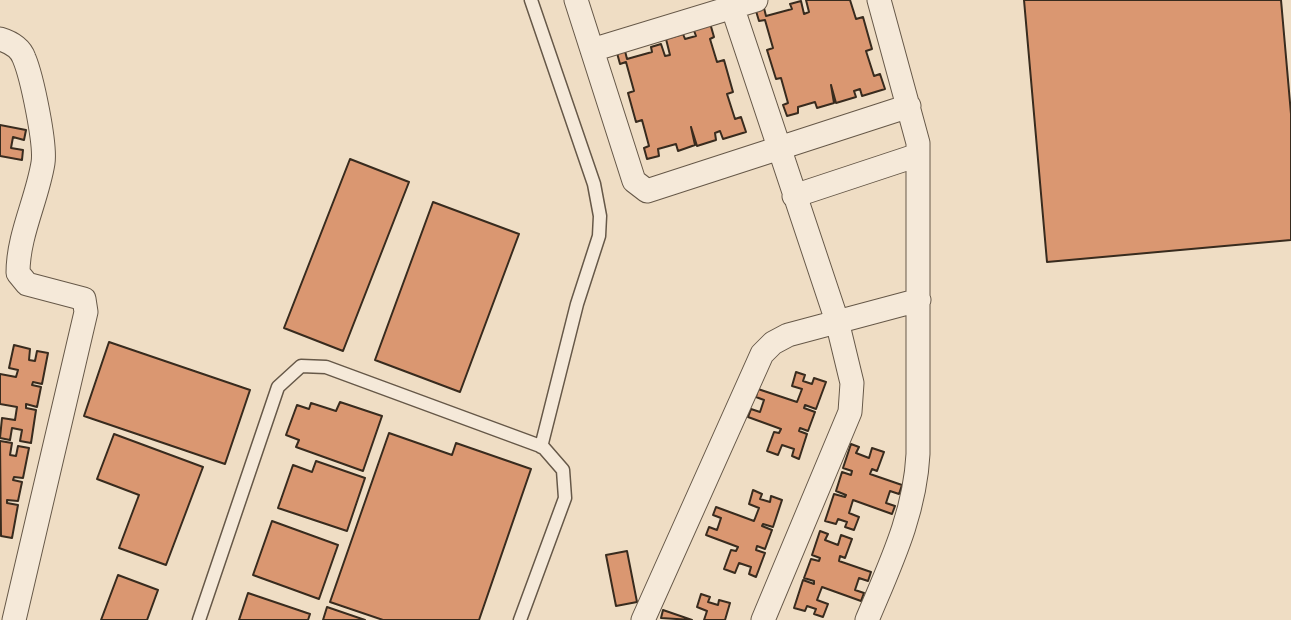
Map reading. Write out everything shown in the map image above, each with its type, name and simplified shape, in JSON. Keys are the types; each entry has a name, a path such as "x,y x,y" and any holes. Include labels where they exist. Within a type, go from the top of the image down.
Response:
{"street":[{"path":"576,0 634,181 646,191 909,106"},
{"path":"592,50 731,4 756,0"},
{"path":"867,620 905,531 916,481 918,155 909,106 879,0"},
{"path":"731,4 837,321 852,383 850,412 763,620"},
{"path":"0,39 13,43 24,57 43,143 44,162 21,246 18,273 27,284 84,299 86,312 14,620"},
{"path":"793,196 918,155"},
{"path":"643,620 762,354 773,343 788,335 919,300"}],"lane":[{"path":"531,0 594,184 600,216 599,236 577,304 541,447"},
{"path":"199,620 278,387 301,366 326,367 541,447 563,470 565,498 520,620"}],"building":[{"path":"806,0 850,0 856,19 863,17 872,49 866,51 874,76 880,74 885,89 862,96 860,89 854,91 856,97 836,103 831,85 834,103 817,108 815,102 798,107 798,113 787,116 783,105 788,103 781,78 776,79 767,50 773,48 765,20 759,21 756,11 764,8 766,16 792,9 790,4 801,1 804,14 809,12"},
{"path":"1024,0 1281,0 1291,114 1291,240 1047,262"},
{"path":"710,23 714,37 710,39 717,62 724,60 733,92 727,94 735,119 741,117 746,132 723,139 720,131 715,133 716,140 697,146 691,127 695,145 678,151 676,144 658,149 659,156 647,159 644,148 649,146 642,120 636,122 628,93 634,91 626,62 620,64 617,53 625,51 627,59 652,52 651,47 661,44 665,56 670,55 666,39 683,34 685,39 696,36 693,28"},
{"path":"0,125 26,130 24,140 13,137 11,148 23,150 22,160 0,156"},
{"path":"350,159 409,182 343,351 284,328"},
{"path":"433,202 519,234 460,392 375,360"},
{"path":"109,342 250,390 225,464 84,416"},
{"path":"14,345 30,349 29,360 35,361 37,351 48,353 42,384 33,382 32,385 41,387 37,407 26,404 26,408 36,410 31,443 20,441 22,430 12,428 10,440 0,438 2,418 15,420 17,407 0,404 0,374 16,377 18,370 9,368"},
{"path":"796,372 805,375 803,381 812,384 814,378 826,382 816,409 805,405 804,408 815,412 808,431 800,428 799,431 807,434 799,459 792,456 794,449 782,445 778,455 767,451 774,432 779,433 781,429 748,417 751,409 760,412 764,400 756,397 758,389 797,402 802,389 792,386"},
{"path":"340,402 382,416 363,471 296,447 299,440 286,435 297,405 309,409 311,403 336,411"},
{"path":"389,433 452,455 456,443 531,469 479,620 383,620 330,602"},
{"path":"114,434 203,467 166,565 119,548 139,495 97,479"},
{"path":"0,441 12,443 10,455 16,456 18,446 29,448 23,478 14,477 13,480 22,482 18,501 7,500 7,503 18,505 12,538 1,536"},
{"path":"851,444 859,447 856,453 869,458 872,448 884,452 877,471 872,469 870,474 902,485 899,494 890,491 886,503 895,506 892,514 853,500 849,513 859,517 854,530 845,527 847,522 838,519 836,524 825,521 834,494 846,495 836,491 842,472 851,475 852,471 843,468"},
{"path":"316,461 365,478 347,531 278,508 293,465 312,472"},
{"path":"753,490 762,494 760,499 770,502 771,496 782,500 773,527 762,526 772,530 765,549 757,546 756,550 765,553 756,577 749,574 751,567 739,563 735,573 724,569 731,550 736,551 738,547 706,535 709,527 717,530 721,518 713,515 716,507 754,521 759,508 749,504"},
{"path":"272,521 338,545 319,599 253,575"},
{"path":"820,531 828,534 825,540 838,545 841,535 852,539 845,558 840,556 839,561 871,572 868,581 859,578 855,590 864,593 861,601 822,587 817,600 828,604 823,617 814,614 816,609 807,606 805,611 794,608 803,580 814,584 814,581 804,578 811,559 819,561 820,558 812,555"},
{"path":"627,551 637,602 616,606 606,555"},
{"path":"118,575 158,590 147,620 101,620"},
{"path":"248,593 310,614 308,620 239,620"},
{"path":"701,594 710,597 708,602 718,605 719,600 730,603 725,620 704,620 707,611 697,607"},
{"path":"327,607 365,620 323,620"},
{"path":"663,610 692,620 661,618"}]}
